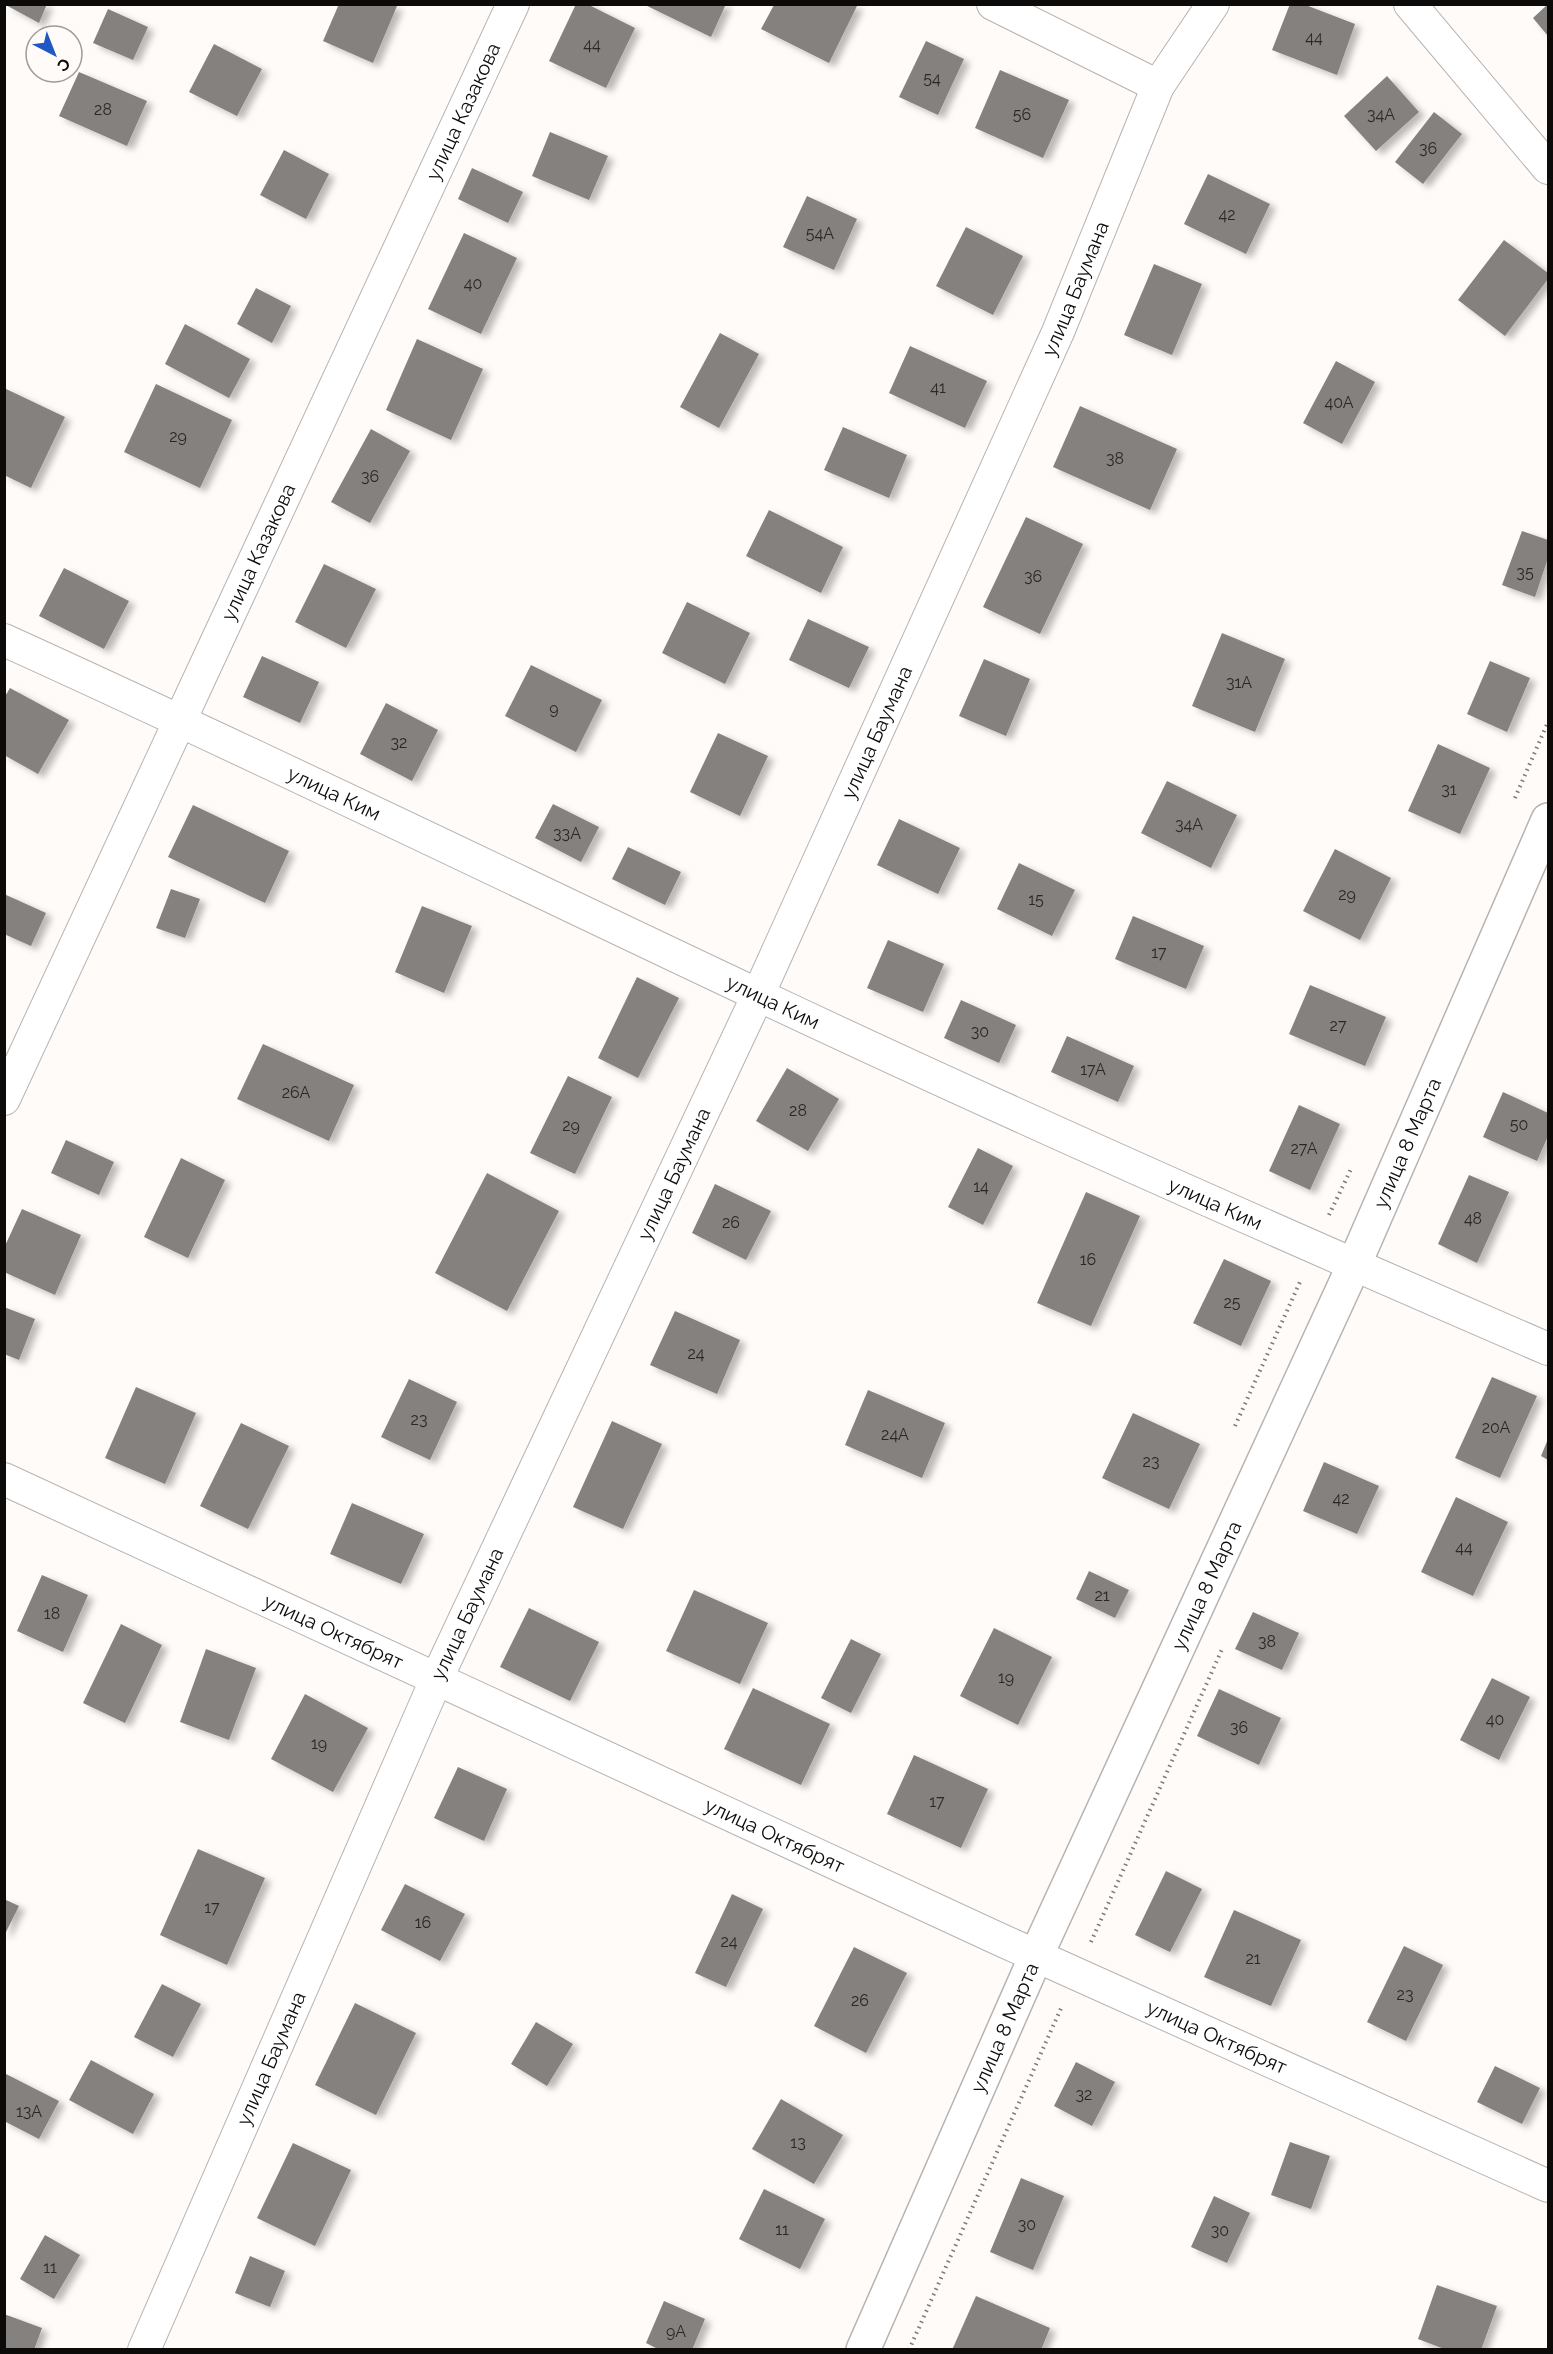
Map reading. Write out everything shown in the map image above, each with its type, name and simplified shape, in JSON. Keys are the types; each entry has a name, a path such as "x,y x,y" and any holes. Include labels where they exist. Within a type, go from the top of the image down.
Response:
{"main road":[{"name":"улица 8 Марта","path":"863,2349 1036,1956 1354,1265 1548,820"}],"street":[{"name":"улица Казакова","path":"4,1099 513,4"},
{"path":"993,4 1158,86"},
{"name":"улица Баумана","path":"144,2349 436,1680 758,995 1058,332 1158,86 1213,4"},
{"path":"1410,4 1548,168"},
{"name":"улица Ким","path":"4,640 181,720 758,995 1354,1265 1548,1349"},
{"name":"улица Октябрят","path":"4,1479 1036,1956 1548,2186"}],"building":[{"path":"4,4 47,4 39,23"},
{"path":"339,4 397,6 373,63 323,41"},
{"path":"576,4 587,4 635,28 606,88 549,61"},
{"path":"643,4 726,4 711,37"},
{"path":"1290,4 1303,4 1355,24 1337,75 1272,50"},
{"path":"1548,4 1548,36 1533,18"},
{"path":"774,5 857,6 829,63 761,29"},
{"path":"108,9 148,27 133,60 93,43"},
{"path":"926,41 964,59 938,115 899,97"},
{"path":"214,44 262,69 237,116 189,92"},
{"path":"1000,70 1069,100 1043,158 975,128"},
{"path":"84,74 147,101 127,146 59,116 74,84 84,84"},
{"path":"1387,76 1419,112 1376,151 1344,116"},
{"path":"1434,112 1462,134 1423,184 1395,162"},
{"path":"550,132 608,156 589,200 532,176"},
{"path":"284,150 329,174 306,219 260,195"},
{"path":"472,168 523,192 508,223 458,199"},
{"path":"1208,174 1270,204 1246,254 1184,224"},
{"path":"807,196 857,219 834,270 783,247"},
{"path":"966,227 1023,256 993,315 936,286"},
{"path":"464,233 517,258 481,334 428,309"},
{"path":"1504,240 1548,273 1548,279 1505,336 1458,300"},
{"path":"1154,264 1202,284 1172,355 1124,335"},
{"path":"256,288 291,306 272,343 237,324"},
{"path":"185,324 250,359 229,398 165,364"},
{"path":"720,333 759,354 719,428 680,407"},
{"path":"417,339 483,369 451,440 386,410"},
{"path":"910,346 987,381 965,428 889,393"},
{"path":"1336,361 1375,382 1342,444 1303,423"},
{"path":"156,384 232,420 200,488 124,452"},
{"path":"4,388 65,417 31,488 4,475"},
{"path":"1080,406 1177,449 1150,510 1053,467"},
{"path":"843,427 907,455 889,498 824,470"},
{"path":"371,429 410,451 370,523 331,502"},
{"path":"769,510 843,547 821,593 746,556"},
{"path":"1026,517 1083,544 1040,634 983,607"},
{"path":"1522,531 1548,540 1548,558 1535,597 1502,585"},
{"path":"324,564 376,589 346,648 295,622"},
{"path":"64,568 129,601 104,649 39,616"},
{"path":"687,602 750,633 725,684 662,653"},
{"path":"808,619 869,647 849,688 789,660"},
{"path":"1222,633 1285,659 1255,732 1192,706"},
{"path":"262,656 319,682 300,723 243,697"},
{"path":"984,659 1030,679 1006,736 959,716"},
{"path":"1490,661 1530,678 1507,732 1467,714"},
{"path":"531,665 602,700 576,752 505,716"},
{"path":"10,688 69,720 38,774 4,755 4,698"},
{"path":"386,703 438,730 412,781 360,754"},
{"path":"718,733 768,756 740,816 690,792"},
{"path":"1438,744 1490,768 1460,834 1408,811"},
{"path":"1167,781 1237,815 1211,868 1141,833"},
{"path":"553,804 599,827 581,862 535,838"},
{"path":"193,805 289,851 265,903 168,857"},
{"path":"899,819 960,848 938,894 877,865"},
{"path":"628,847 681,872 665,905 612,879"},
{"path":"1335,849 1391,878 1360,940 1303,911"},
{"path":"1019,863 1075,890 1052,936 997,909"},
{"path":"171,889 200,899 185,938 156,928"},
{"path":"4,894 46,913 31,946 4,934"},
{"path":"422,906 472,926 444,993 395,972"},
{"path":"1133,916 1204,946 1186,989 1115,959"},
{"path":"888,940 944,964 923,1012 867,988"},
{"path":"637,977 679,998 638,1078 598,1058"},
{"path":"1310,985 1386,1017 1365,1066 1289,1034"},
{"path":"961,1000 1016,1025 999,1063 944,1038"},
{"path":"1067,1036 1134,1066 1118,1102 1051,1072"},
{"path":"263,1044 354,1085 329,1141 237,1099"},
{"path":"787,1068 839,1099 808,1151 756,1121"},
{"path":"568,1076 612,1097 575,1174 530,1153"},
{"path":"1503,1092 1548,1113 1548,1136 1537,1161 1483,1137"},
{"path":"1299,1105 1340,1124 1310,1190 1269,1171"},
{"path":"66,1140 114,1162 99,1195 51,1173"},
{"path":"978,1148 1013,1166 983,1225 948,1207"},
{"path":"181,1158 225,1180 188,1258 144,1237"},
{"path":"487,1173 559,1211 507,1311 435,1273"},
{"path":"1469,1175 1509,1192 1477,1263 1438,1244"},
{"path":"715,1184 771,1211 746,1260 692,1233"},
{"path":"1086,1192 1140,1216 1091,1326 1037,1303"},
{"path":"22,1209 81,1235 55,1295 4,1272 4,1248"},
{"path":"1224,1259 1271,1281 1241,1346 1193,1323"},
{"path":"4,1307 35,1319 19,1360 4,1354"},
{"path":"675,1311 740,1340 717,1394 650,1365"},
{"path":"1492,1377 1537,1396 1500,1478 1455,1458"},
{"path":"409,1379 457,1402 430,1460 381,1437"},
{"path":"136,1387 196,1413 165,1484 105,1458"},
{"path":"868,1390 945,1423 922,1478 845,1445"},
{"path":"1133,1413 1200,1444 1169,1509 1102,1478"},
{"path":"612,1421 662,1444 623,1529 573,1507"},
{"path":"241,1423 289,1446 248,1529 200,1506"},
{"path":"1548,1439 1548,1460 1541,1456"},
{"path":"1324,1462 1379,1486 1357,1534 1303,1511"},
{"path":"1456,1497 1508,1522 1473,1596 1421,1572"},
{"path":"352,1503 424,1534 401,1584 330,1554"},
{"path":"1089,1571 1129,1590 1115,1618 1076,1599"},
{"path":"42,1575 88,1595 63,1652 17,1631"},
{"path":"694,1590 768,1623 740,1684 666,1651"},
{"path":"529,1608 599,1642 570,1701 500,1667"},
{"path":"1253,1612 1299,1633 1282,1670 1235,1649"},
{"path":"121,1624 162,1645 125,1723 83,1703"},
{"path":"994,1628 1052,1657 1018,1725 960,1696"},
{"path":"851,1639 881,1654 851,1713 821,1698"},
{"path":"206,1649 256,1668 229,1740 180,1722"},
{"path":"1492,1678 1530,1697 1499,1760 1460,1740"},
{"path":"753,1688 830,1724 801,1785 724,1749"},
{"path":"1219,1689 1281,1718 1259,1765 1197,1736"},
{"path":"305,1694 368,1728 333,1792 271,1759"},
{"path":"914,1755 988,1789 961,1848 887,1814"},
{"path":"458,1767 507,1789 484,1841 434,1818"},
{"path":"198,1849 265,1878 227,1965 160,1935"},
{"path":"1166,1871 1202,1889 1170,1952 1135,1935"},
{"path":"405,1884 465,1914 440,1961 381,1930"},
{"path":"732,1894 763,1909 726,1987 695,1973"},
{"path":"4,1899 19,1906 4,1936"},
{"path":"1234,1910 1301,1940 1271,2006 1204,1977"},
{"path":"1404,1946 1443,1965 1406,2041 1367,2022"},
{"path":"854,1947 907,1973 866,2053 814,2026"},
{"path":"162,1984 201,2004 173,2057 134,2037"},
{"path":"355,2003 416,2033 376,2115 315,2085"},
{"path":"536,2022 573,2044 547,2086 511,2064"},
{"path":"91,2060 154,2094 133,2134 69,2100"},
{"path":"1076,2062 1115,2082 1092,2126 1054,2106"},
{"path":"1495,2066 1540,2088 1522,2124 1477,2102"},
{"path":"4,2073 59,2101 39,2139 4,2121"},
{"path":"781,2099 843,2135 814,2184 752,2149"},
{"path":"1290,2142 1330,2156 1311,2209 1271,2195"},
{"path":"293,2143 351,2170 315,2246 257,2218"},
{"path":"1021,2178 1064,2196 1033,2270 990,2252"},
{"path":"764,2189 825,2219 800,2269 739,2239"},
{"path":"1214,2196 1250,2213 1227,2263 1191,2247"},
{"path":"45,2235 80,2255 54,2299 20,2279"},
{"path":"250,2256 285,2271 270,2307 235,2293"},
{"path":"1437,2285 1497,2306 1481,2350 1447,2350 1418,2339"},
{"path":"976,2296 1050,2328 1041,2350 952,2350"},
{"path":"664,2301 705,2319 692,2350 660,2350 646,2343"},
{"path":"4,2314 42,2328 34,2350 4,2350"}]}
